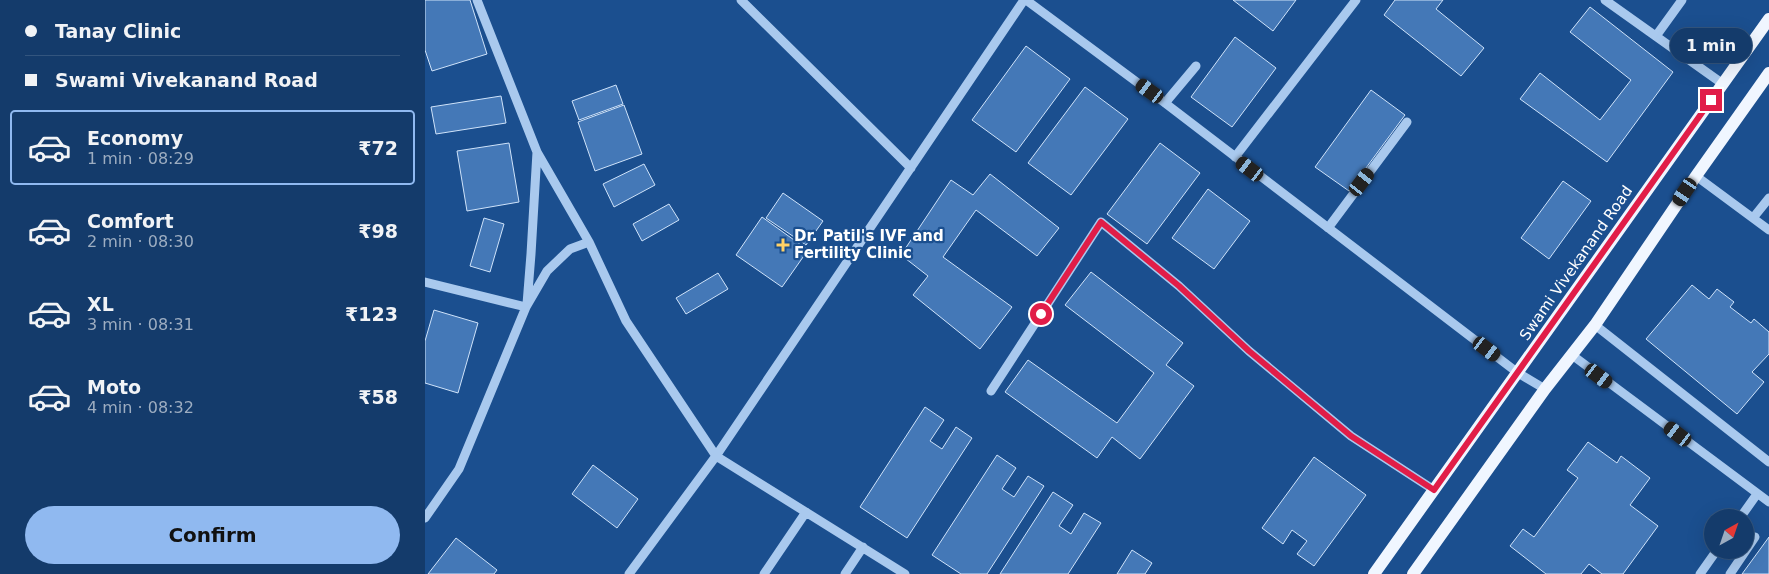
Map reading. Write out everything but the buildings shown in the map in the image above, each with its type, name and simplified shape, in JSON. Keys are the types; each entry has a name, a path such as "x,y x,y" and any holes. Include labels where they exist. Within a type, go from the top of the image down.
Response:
{"main road":[{"name":"Swami Vivekanand Road","path":"1374,574 1769,19"},
{"path":"1413,574 1545,389 1595,325 1696,176 1769,73"}],"street":[{"path":"477,0 537,152 589,242 626,321 717,456 905,574"},
{"path":"741,0 911,168"},
{"path":"629,574 717,456 1025,0 1165,103 1518,373 1545,389"},
{"path":"1235,157 1356,0"},
{"path":"1605,0 1723,84"},
{"path":"1656,36 1682,0"},
{"path":"1165,103 1196,66"},
{"path":"1328,228 1407,122"},
{"path":"526,307 537,152"},
{"path":"1696,176 1769,230"},
{"path":"1753,218 1769,198"},
{"path":"991,391 1101,222 1179,286 1249,351 1351,436 1434,490"},
{"path":"425,518 459,469 526,307 547,271 570,249 589,242"},
{"path":"425,282 526,307"},
{"path":"1595,325 1769,462"},
{"path":"1572,355 1769,502"},
{"path":"1746,509 1757,494"},
{"path":"764,574 806,512"},
{"path":"1730,574 1755,537"},
{"path":"845,574 863,547"},
{"path":"1700,574 1711,559"}],"place":[{"name":"Dr. Patil's IVF and Fertility Clinic","path":"783,245"}],"route":[{"path":"1041,314 1101,222 1179,286 1249,351 1351,436 1434,490 1711,100"}]}
